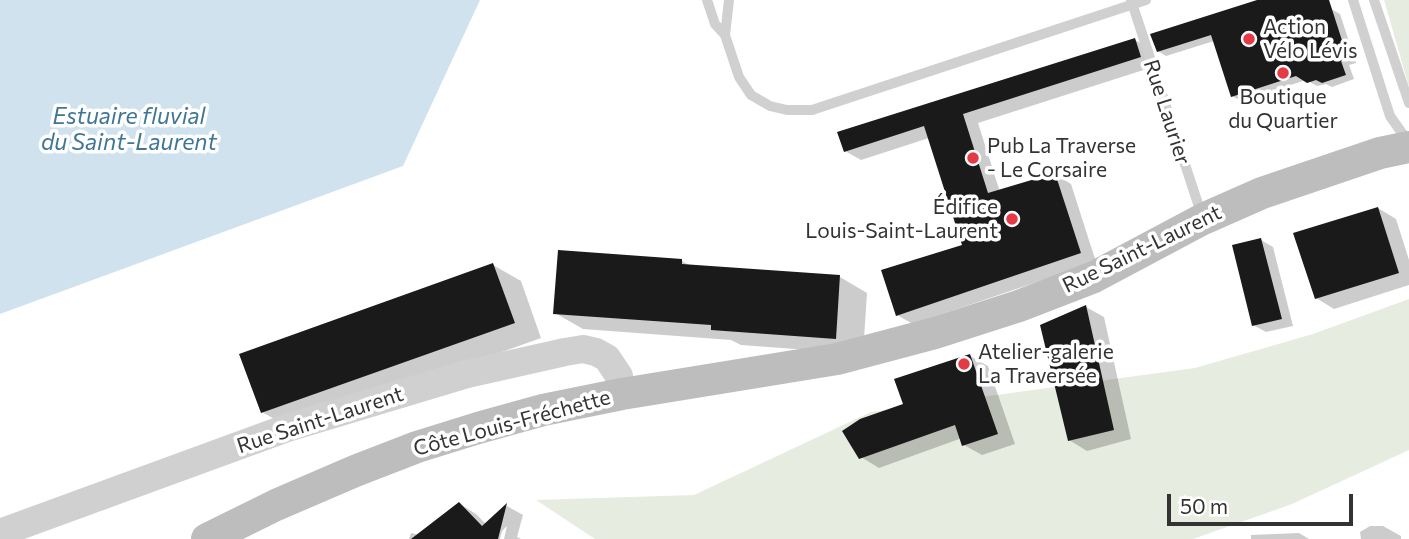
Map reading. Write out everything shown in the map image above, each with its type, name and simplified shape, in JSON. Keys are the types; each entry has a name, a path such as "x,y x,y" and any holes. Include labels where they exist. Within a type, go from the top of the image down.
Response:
{"main road":[{"name":"Rue Saint-Laurent","path":"792,368 868,352 1019,306 1094,277 1203,219 1262,193 1409,145"},
{"name":"Côte Louis-Fréchette","path":"207,539 276,505 417,447 543,410 622,394 792,368"}],"street":[{"name":"Rue Saint-Laurent","path":"0,533 287,428 467,374 583,349 596,352 614,367 619,376 622,394"}],"lane":[{"path":"707,0 715,24 726,35"},
{"path":"729,0 726,35 739,77 751,95 770,106 787,110 812,110 1132,2 1146,0"},
{"path":"1353,0 1390,116 1409,145"},
{"path":"1374,0 1409,103"},
{"name":"Rue Laurier","path":"1132,2 1203,219"}],"shaded area":[{"path":"1384,0 1409,0 1409,87"},
{"path":"1409,299 1409,450 1292,504 1193,539 595,539 536,500 694,495 871,412 1195,368 1313,334"}],"water":[{"name":"Estuaire fluvial du Saint-Laurent","path":"0,0 480,0 403,166 0,314"}],"building":[{"path":"1257,0 1329,0 1348,59 1341,61 1346,75 1322,83 1316,80 1307,83 1296,76 1231,97 1211,35 1157,52 1150,34"},
{"name":"Édifice Louis-Saint-Laurent","path":"1135,38 1141,57 963,114 988,193 1055,173 1081,253 896,316 881,270 962,245 924,126 844,152 837,132"},
{"path":"1378,207 1399,273 1315,299 1293,233"},
{"path":"1261,238 1282,319 1252,326 1232,245"},
{"path":"558,250 682,259 682,264 840,275 836,339 711,330 711,325 553,314"},
{"path":"493,263 515,323 261,413 239,354"},
{"path":"1086,305 1114,430 1068,441 1040,325"},
{"path":"970,354 998,434 962,446 955,425 859,459 842,431 860,419 903,404 894,379"},
{"path":"459,502 482,526 507,503 498,539 411,539"}],"place":[{"name":"Action Vélo Lévis","path":"1249,39"},
{"name":"Boutique du Quartier","path":"1283,73"},
{"name":"Pub La Traverse - Le Corsaire","path":"973,158"},
{"name":"Édifice Louis-Saint-Laurent","path":"1012,219"},
{"name":"Atelier-galerie La Traversée","path":"964,364"}]}
